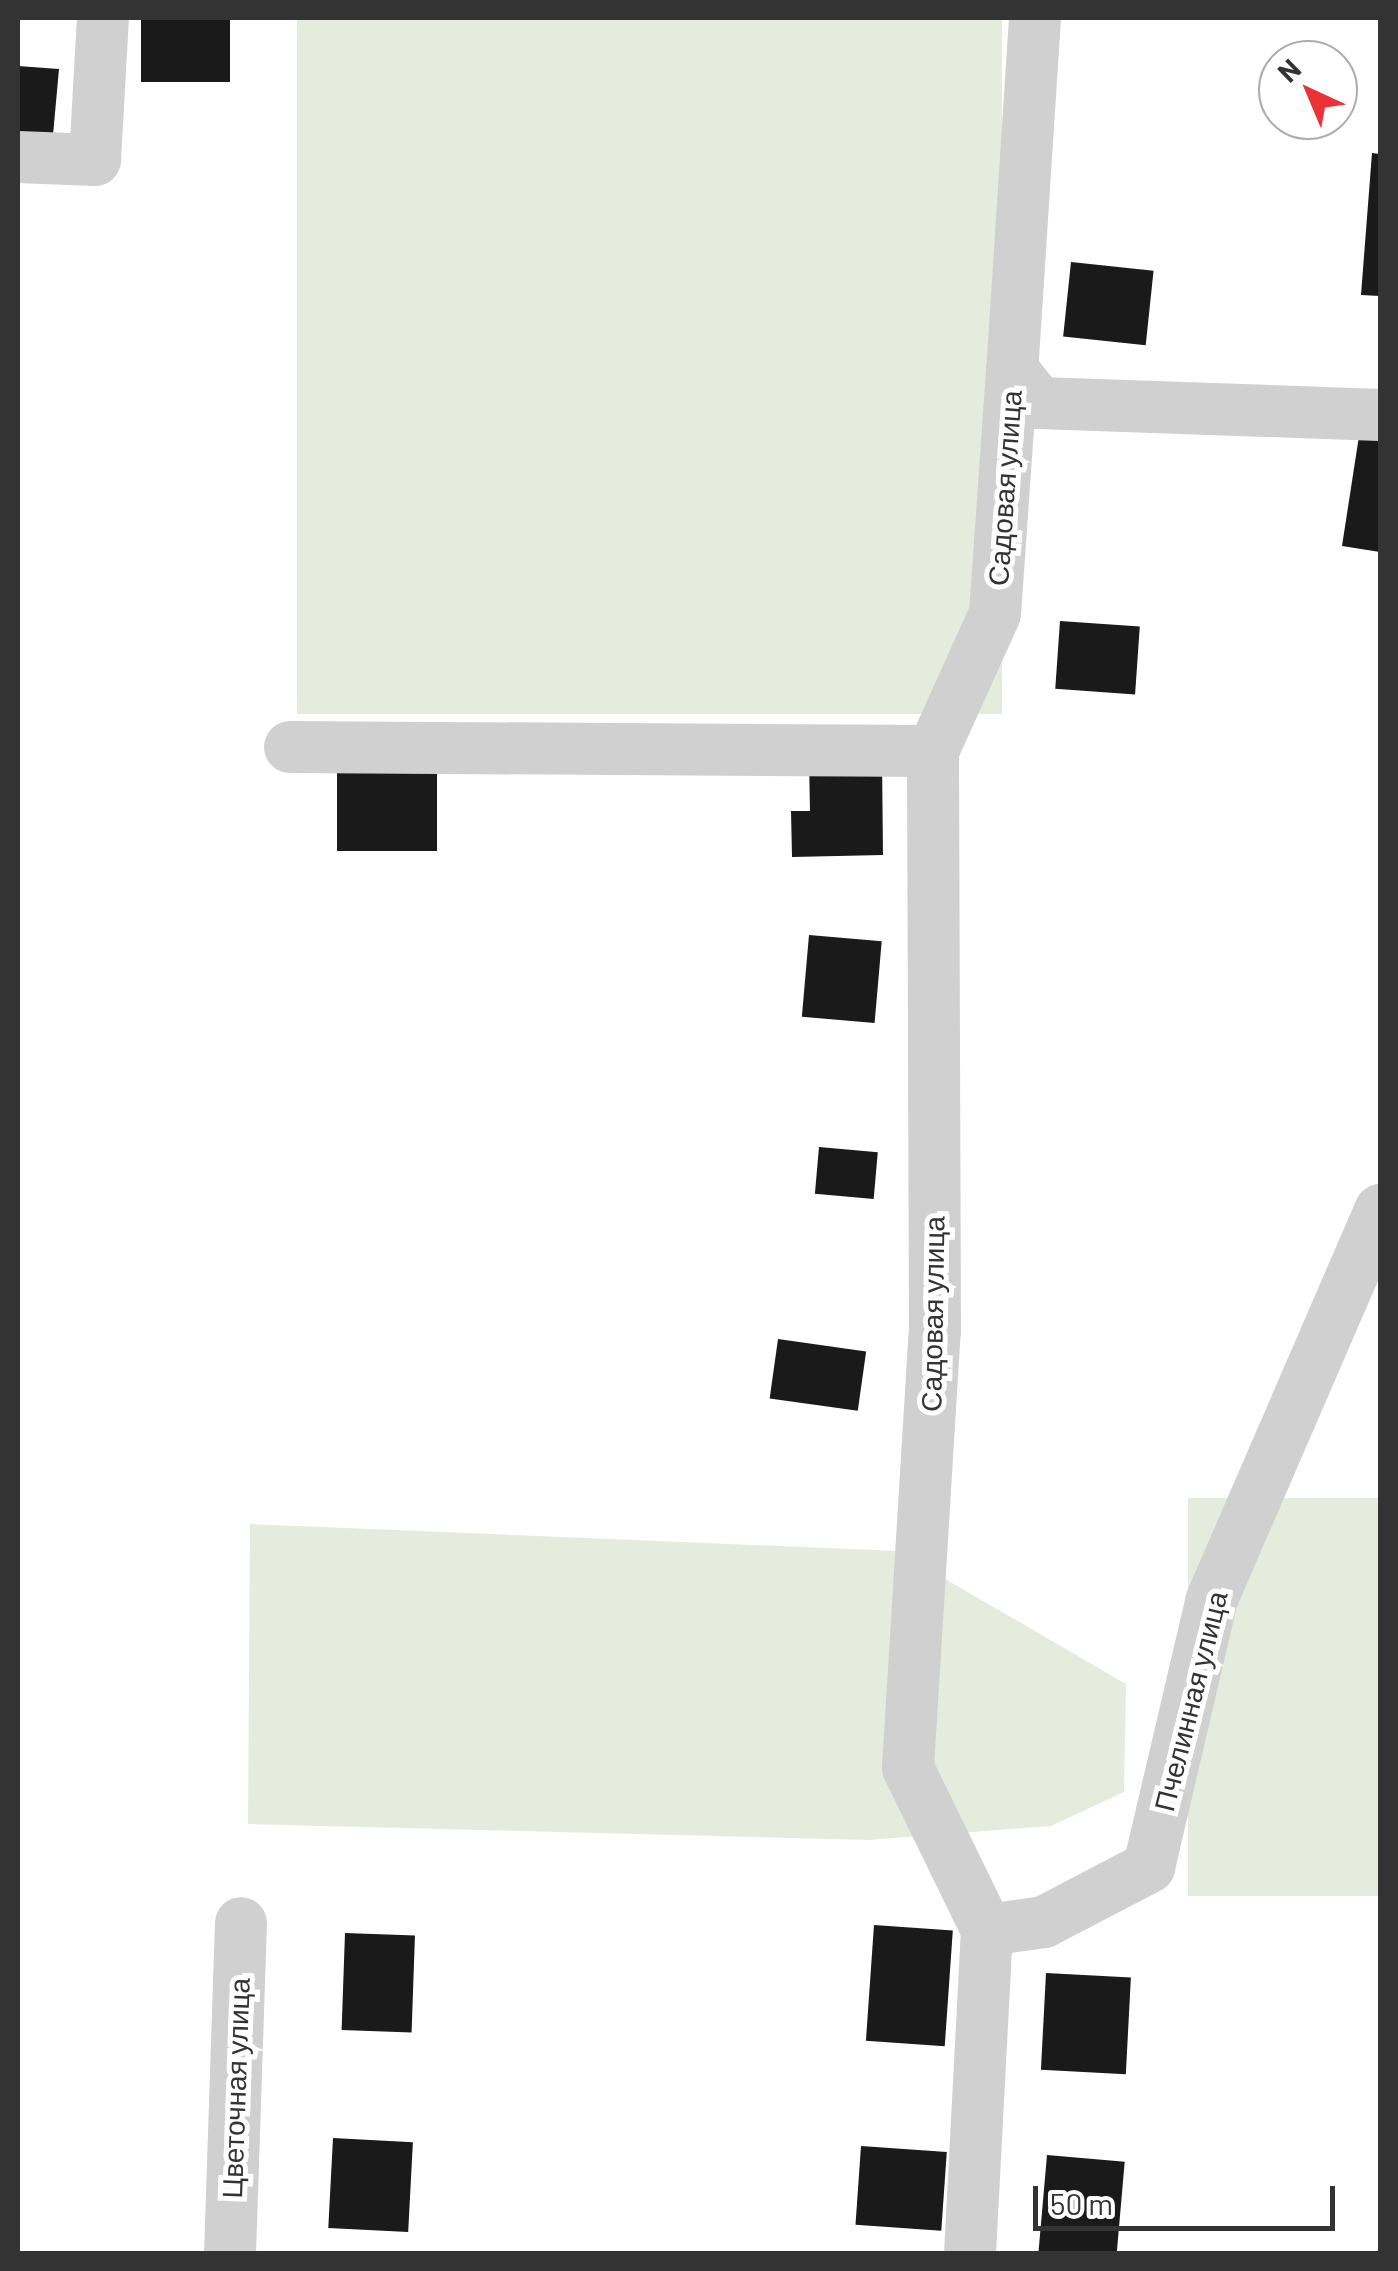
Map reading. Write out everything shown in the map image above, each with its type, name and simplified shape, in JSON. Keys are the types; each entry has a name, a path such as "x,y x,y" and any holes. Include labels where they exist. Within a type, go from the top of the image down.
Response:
{"street":[{"path":"18,157 96,160 103,18"},
{"name":"Садовая улица","path":"970,2254 987,1930 908,1768 935,1332 932,750 995,614 1035,18"},
{"path":"1012,369 1039,402 1380,415"},
{"path":"290,746 932,750"},
{"name":"Пчелинная улица","path":"987,1930 1044,1922 1149,1867 1212,1599 1380,1210"},
{"name":"Цветочная улица","path":"230,2254 241,1924"}],"shaded area":[{"path":"297,18 1002,18 1002,714 297,714"},
{"path":"1188,1498 1380,1498 1380,1896 1188,1896"},
{"path":"250,1524 897,1551 1126,1684 1124,1792 1051,1826 868,1840 248,1824"}],"building":[{"path":"141,18 230,18 230,82 141,82"},
{"path":"18,66 59,69 53,135 18,133"},
{"path":"1372,153 1380,154 1380,296 1361,295"},
{"path":"1071,262 1154,271 1146,345 1063,337"},
{"path":"1359,436 1380,439 1380,552 1342,546"},
{"path":"1060,621 1140,627 1135,694 1055,689"},
{"path":"882,758 883,855 792,857 791,811 810,811 809,759"},
{"path":"337,759 437,759 437,851 337,851"},
{"path":"809,935 882,941 875,1023 802,1017"},
{"path":"819,1147 878,1152 874,1199 815,1194"},
{"path":"778,1339 866,1351 858,1411 770,1398"},
{"path":"874,1925 953,1931 945,2046 866,2041"},
{"path":"345,1933 415,1935 412,2032 342,2030"},
{"path":"1046,1973 1131,1977 1126,2074 1041,2070"},
{"path":"333,2138 413,2142 408,2232 328,2228"},
{"path":"861,2146 947,2152 941,2231 855,2225"},
{"path":"1047,2155 1125,2162 1117,2254 1038,2254"}]}
